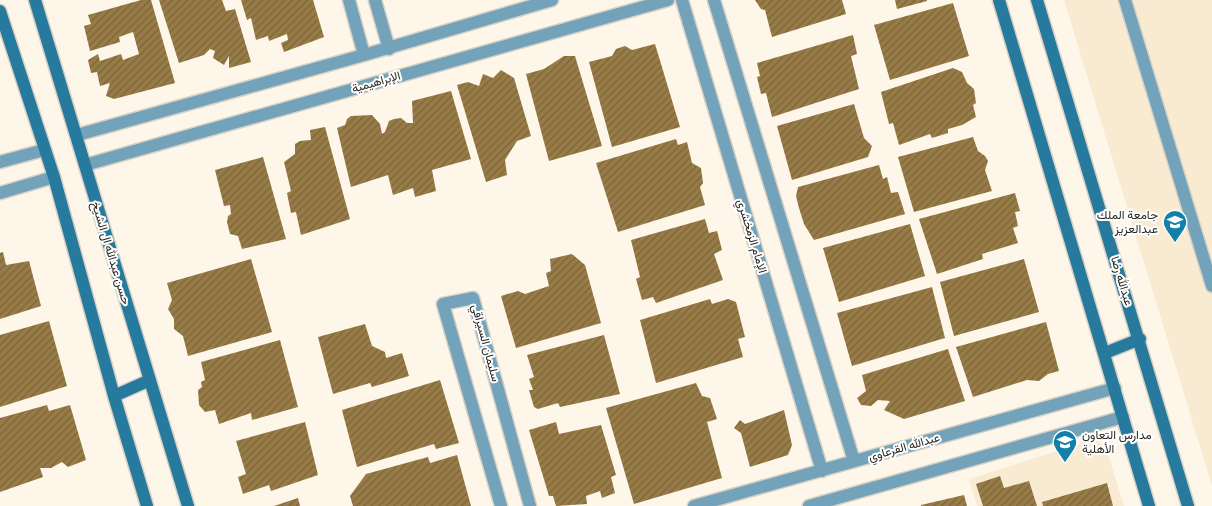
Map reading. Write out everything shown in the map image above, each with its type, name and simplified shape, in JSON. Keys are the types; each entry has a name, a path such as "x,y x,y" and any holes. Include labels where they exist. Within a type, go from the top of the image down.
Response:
{"street":[{"name":"حسن عبدالله ال الشيخ","path":"34,0 77,136 188,506"},
{"path":"349,0 364,56"},
{"path":"375,0 389,48"},
{"path":"77,136 364,56 552,0"},
{"name":"الإبراهيمية","path":"85,165 668,0"},
{"name":"الإمام الزمخشري","path":"682,0 822,471"},
{"path":"714,0 854,461"},
{"path":"999,0 1150,506"},
{"name":"عبدالله رضا","path":"1037,0 1140,339 1188,506"},
{"path":"1125,0 1212,286"},
{"path":"0,11 54,177 114,396 147,506"},
{"path":"0,162 44,150"},
{"path":"0,192 54,177"},
{"name":"سليمان السيراقي","path":"501,506 443,304 473,298 530,506"},
{"path":"1105,353 1140,339"},
{"path":"114,396 150,380"},
{"name":"عبدالله القرعاوي","path":"694,506 1115,388"},
{"path":"809,506 1123,417"}],"shaded area":[{"name":"جامعة الملك عبدالعزيز","path":"1064,0 1212,0 1212,486"},
{"name":"مدارس التعاون الأهلية","path":"1095,439 1106,448 1124,506 977,506 969,479"}],"building":[{"path":"141,0 151,0 175,83 114,99 106,96 110,83 100,86 97,72 91,73 88,60 98,54 100,61 121,54 123,60 139,54 133,32 119,37 120,42 90,51 84,26 91,24 88,15"},
{"path":"159,0 222,0 226,11 235,9 251,62 229,68 229,56 224,65 213,58 215,51 210,49 204,55 179,63"},
{"path":"241,0 313,0 324,37 284,52 281,43 288,40 287,34 269,41 268,36 256,40 251,18 247,20"},
{"path":"755,0 842,0 846,14 772,37 765,10 761,9"},
{"path":"895,0 927,0 927,1 897,9"},
{"path":"953,3 969,56 890,80 874,25"},
{"path":"853,35 857,54 851,56 859,89 772,117 766,93 761,94 757,77 760,76 757,63"},
{"path":"655,44 680,127 612,147 589,62 612,56 616,49 625,46 632,50"},
{"path":"564,56 575,56 602,146 549,161 526,74 544,69"},
{"path":"953,68 962,72 967,83 974,89 976,103 973,105 976,117 962,125 948,129 948,133 932,138 930,134 899,145 893,123 889,124 881,92"},
{"path":"501,70 514,78 531,136 517,141 505,160 507,175 486,182 457,85 468,82 479,86 483,74 493,78"},
{"path":"451,91 471,159 432,170 436,191 415,197 413,188 393,195 388,175 351,187 337,128 345,125 347,119 351,116 372,115 380,124 382,134 385,132 389,121 394,119 401,118 407,123 413,123 412,101"},
{"path":"854,104 864,138 872,146 868,157 792,180 777,126"},
{"path":"325,127 350,219 301,235 296,212 291,213 287,193 291,191 284,162 295,154 295,144 300,141 311,140 310,130"},
{"path":"973,137 978,151 988,161 985,170 992,191 914,212 898,157"},
{"path":"676,139 678,145 687,142 692,163 701,168 703,183 700,187 705,205 618,232 596,163"},
{"path":"263,157 286,239 242,249 238,236 230,234 227,222 228,216 231,214 230,205 224,206 215,170"},
{"path":"879,165 883,179 887,177 891,193 898,192 905,214 814,240 804,224 799,208 796,196 798,187"},
{"path":"1015,193 1020,211 1015,212 1018,226 1013,228 1018,243 982,254 983,259 937,274 919,219"},
{"path":"705,219 709,233 717,231 722,250 714,254 723,280 656,303 653,297 642,300 636,279 640,277 631,240"},
{"path":"910,224 925,276 839,302 823,248"},
{"path":"3,252 6,265 29,261 41,306 0,319 0,253"},
{"path":"572,254 585,265 601,323 516,348 501,296 518,291 525,294 549,286 546,273 551,271 550,259"},
{"path":"251,259 272,332 188,356 183,336 174,329 174,319 168,309 172,300 167,283"},
{"path":"1024,259 1039,312 954,336 940,282"},
{"path":"932,287 945,338 852,366 837,313"},
{"path":"710,299 712,304 728,299 736,302 745,337 738,339 743,357 656,383 640,320"},
{"path":"49,321 67,386 0,407 0,335"},
{"path":"1046,322 1059,371 1048,374 1039,381 1027,380 973,397 956,347"},
{"path":"365,324 372,346 385,352 386,358 402,353 409,376 372,387 370,383 333,394 318,337"},
{"path":"604,335 620,394 560,407 558,403 538,409 534,407 529,390 533,390 529,379 534,377 527,355"},
{"path":"280,340 298,407 252,420 251,413 219,424 215,410 205,412 199,405 198,390 202,387 201,382 205,380 201,362"},
{"path":"948,349 965,401 904,419 884,410 890,401 878,400 871,406 861,405 857,398 866,391 862,375"},
{"path":"440,380 459,443 436,449 434,444 357,467 342,410"},
{"path":"696,383 702,396 710,398 717,419 707,422 722,478 634,504 606,408"},
{"path":"47,405 49,411 70,405 86,460 68,467 62,462 51,468 40,468 43,477 0,492 0,418"},
{"path":"784,410 792,445 788,455 750,467 741,433 734,428 740,420 745,424"},
{"path":"305,422 318,475 271,491 269,485 243,494 238,477 246,474 236,441"},
{"path":"556,422 559,434 601,425 616,475 611,477 615,493 602,498 600,491 586,496 587,504 556,506 553,496 549,496 529,430"},
{"path":"457,455 471,506 353,506 350,496 366,474 428,457 430,463"},
{"path":"1000,476 1004,488 1029,481 1037,506 983,506 976,484"},
{"path":"1107,483 1113,506 1043,506 1042,502"},
{"path":"964,495 967,506 921,506 921,505"},
{"path":"298,498 300,506 274,506"}],"place":[{"name":"جامعة الملك عبدالعزيز","path":"1175,243"},
{"name":"مدارس التعاون الأهلية","path":"1065,463"}]}
